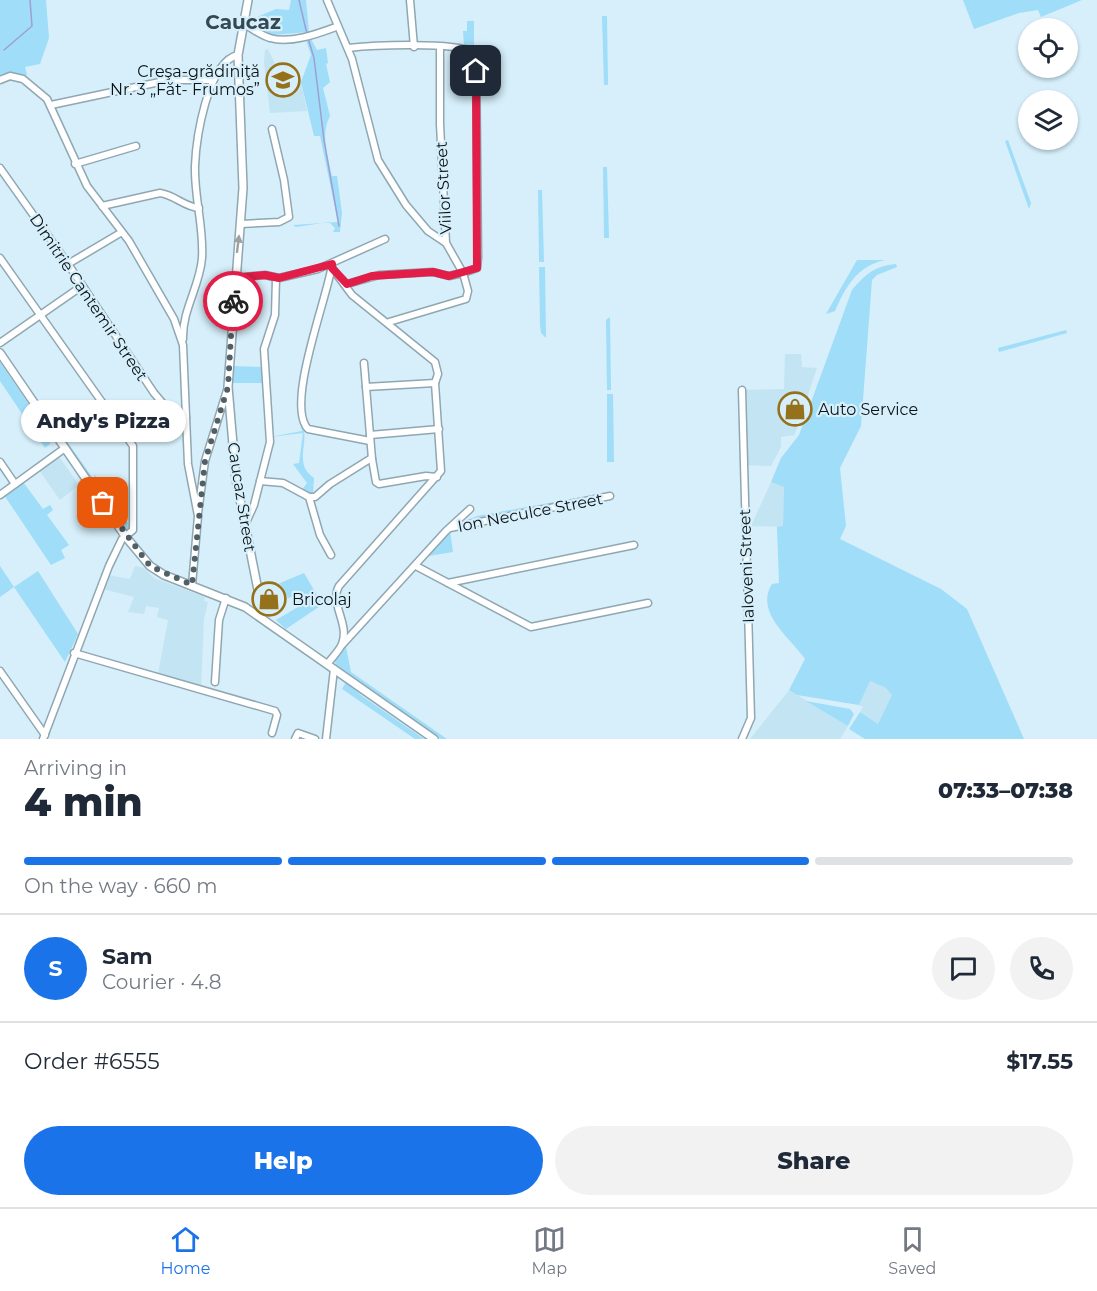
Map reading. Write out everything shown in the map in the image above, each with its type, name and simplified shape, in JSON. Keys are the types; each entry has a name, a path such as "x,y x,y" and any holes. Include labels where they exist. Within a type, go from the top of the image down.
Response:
{"street":[{"name":"Caucaz Street","path":"248,0 238,55 243,172 228,387 236,479 259,595 258,615"},
{"path":"327,0 336,27 348,48 378,159 406,205 428,231 446,243"},
{"path":"410,0 414,47"},
{"path":"244,24 271,38 308,35 336,27"},
{"path":"348,48 440,48"},
{"name":"Viilor Street","path":"440,48 462,48 476,52 477,268 463,273 446,243 440,124 440,48"},
{"path":"198,516 188,464 183,345 184,321 201,260 195,167 198,134 213,80 227,60 238,55"},
{"path":"0,80 10,76 23,79 41,93 51,105 75,164 163,297 183,345"},
{"path":"51,105 169,80 213,80"},
{"path":"241,224 283,221 289,217 284,180 272,129"},
{"path":"75,164 136,146"},
{"name":"Dimitrie Cantemir Street","path":"0,168 160,401 186,418"},
{"path":"102,206 160,193 168,194 185,206 199,208"},
{"path":"68,264 122,232"},
{"path":"234,278 265,275 276,278 332,266 385,239"},
{"path":"0,258 134,447 134,525 130,533 125,536 109,566 74,653 44,737"},
{"path":"332,266 347,284 352,295 435,362 438,374 435,383 441,471 337,590 344,627 342,645"},
{"path":"332,266 300,392 305,427 370,438 439,429"},
{"path":"347,284 379,275 433,272 449,276 463,273 468,291 466,299 388,322"},
{"path":"244,525 260,481 270,442 264,349 275,315 276,278"},
{"path":"0,343 82,286"},
{"path":"0,353 125,536 150,566 226,598 258,615 434,739"},
{"path":"364,363 372,459 375,477 379,484 426,476 437,477"},
{"path":"366,387 435,383"},
{"path":"192,585 205,461 228,387"},
{"name":"Ialoveni Street","path":"742,390 751,718 742,739"},
{"path":"0,495 65,448"},
{"path":"260,481 289,485 309,497 317,496 358,464 372,459"},
{"path":"0,462 15,484"},
{"name":"Ion Neculce Street","path":"449,528 610,496"},
{"path":"309,497 320,535 331,555"},
{"path":"327,664 449,528 470,509"},
{"path":"448,583 634,545"},
{"path":"416,566 531,627 648,603"},
{"path":"215,682 219,620 226,598"},
{"path":"74,653 277,713 272,733"},
{"path":"326,739 334,669"},
{"path":"0,671 44,737"},
{"path":"295,739 298,733 315,739"}],"shaded area":[{"path":"0,0 46,0 49,38 40,64 25,67 27,75 10,74 9,79 0,83"},
{"path":"291,0 306,0 309,32 273,35 251,25 254,23 252,19 276,9 289,10"},
{"path":"963,0 1082,0 1041,17 1038,10 1019,13 974,29"},
{"path":"602,16 607,16 608,85 604,85"},
{"path":"467,21 474,21 474,49 464,45 463,31 467,31"},
{"path":"311,39 317,50 326,48 328,63 326,64 330,82 323,88 330,116 325,138 332,176 337,176 342,213 340,232 333,232 335,228 330,223 338,222 320,136 314,136 301,82 311,55 306,40"},
{"name":"Creşa-grădiniţă Nr. 3 „Făt- Frumos”","path":"268,49 276,66 290,65 300,77 307,111 270,113 264,62 265,50"},
{"path":"1008,140 1031,203 1029,209 1005,141"},
{"path":"603,167 607,167 609,238 604,238"},
{"path":"538,190 542,190 544,262 539,262"},
{"path":"322,223 296,227 293,225"},
{"path":"857,260 885,260 860,272 848,285 835,311 826,314"},
{"path":"896,264 897,267 877,275 872,280 861,426 840,468 846,526 840,539 941,589 967,609 1024,739 865,739 849,729 860,712 878,724 892,695 886,688 870,681 859,705 797,695 789,690 805,659 776,624 768,605 768,595 772,584 779,583 777,527 783,526 784,487 771,482 781,458 799,435 852,290 871,272"},
{"path":"539,267 545,267 546,338 541,333 540,325"},
{"path":"610,317 611,390 607,390 606,320"},
{"path":"1066,330 1067,333 999,352 998,348"},
{"path":"785,354 801,354 802,367 817,368 796,431 794,435 781,437 781,447 771,466 746,465 745,390 784,389"},
{"path":"0,362 51,437 50,444 45,448 0,381"},
{"path":"232,366 262,367 263,383 231,383"},
{"path":"607,394 613,394 614,462 607,462"},
{"path":"39,404 92,477 93,483"},
{"path":"300,421 304,435 304,465 307,472 314,478 313,494 302,490 307,483 293,464 299,463 303,433 270,437 302,431"},
{"path":"58,455 79,485 60,500 39,470"},
{"path":"94,474 128,523 131,530 128,533 120,516 101,495"},
{"path":"23,482 43,509 50,505 53,510 47,515 69,545 61,550 65,558 51,565 4,495"},
{"path":"771,482 784,487 783,527 751,526"},
{"path":"606,494 455,525 477,516"},
{"path":"450,531 453,552 428,556 448,532"},
{"path":"0,566 14,587 0,597"},
{"path":"135,566 144,568 154,578 205,597 204,601 208,602 204,619 201,687 158,674 168,620 157,617 159,608 146,606 144,614 128,612 134,597 103,589 108,575 130,579"},
{"path":"38,571 78,634 65,662 14,587"},
{"path":"304,573 321,602 327,598 329,600 286,629 276,620 298,607 292,597 288,598 280,583"},
{"path":"280,583 288,598 265,605 261,590"},
{"path":"346,647 351,672 447,739 441,739 336,666 335,661"},
{"path":"870,681 886,688 892,695 878,724 860,712 863,707 859,705"},
{"path":"346,682 362,696 424,739 415,739 342,689"},
{"path":"789,690 848,726 840,739 750,739"},
{"path":"806,701 850,709 854,714 848,726"}],"waterway":[{"path":"4,50 32,26 30,0"},
{"path":"299,0 307,34"},
{"path":"308,38 314,58 324,140 339,226"}],"way so far":[{"path":"103,503 125,536 150,566 164,575 192,585 205,461 221,403 228,387 233,301"}],"place":[{"name":"Creşa-grădiniţă Nr. 3 „Făt- Frumos”","path":"283,80"},
{"name":"Auto Service","path":"795,409"},
{"name":"Andy's Pizza","path":"103,503"},
{"name":"Bricolaj","path":"269,599"}],"district":[{"name":"Caucaz","path":"243,22"}],"route":[{"path":"233,301 234,278 265,275 279,278 332,264 332,268 347,284 379,275 433,272 449,276 477,268 476,71"}]}
